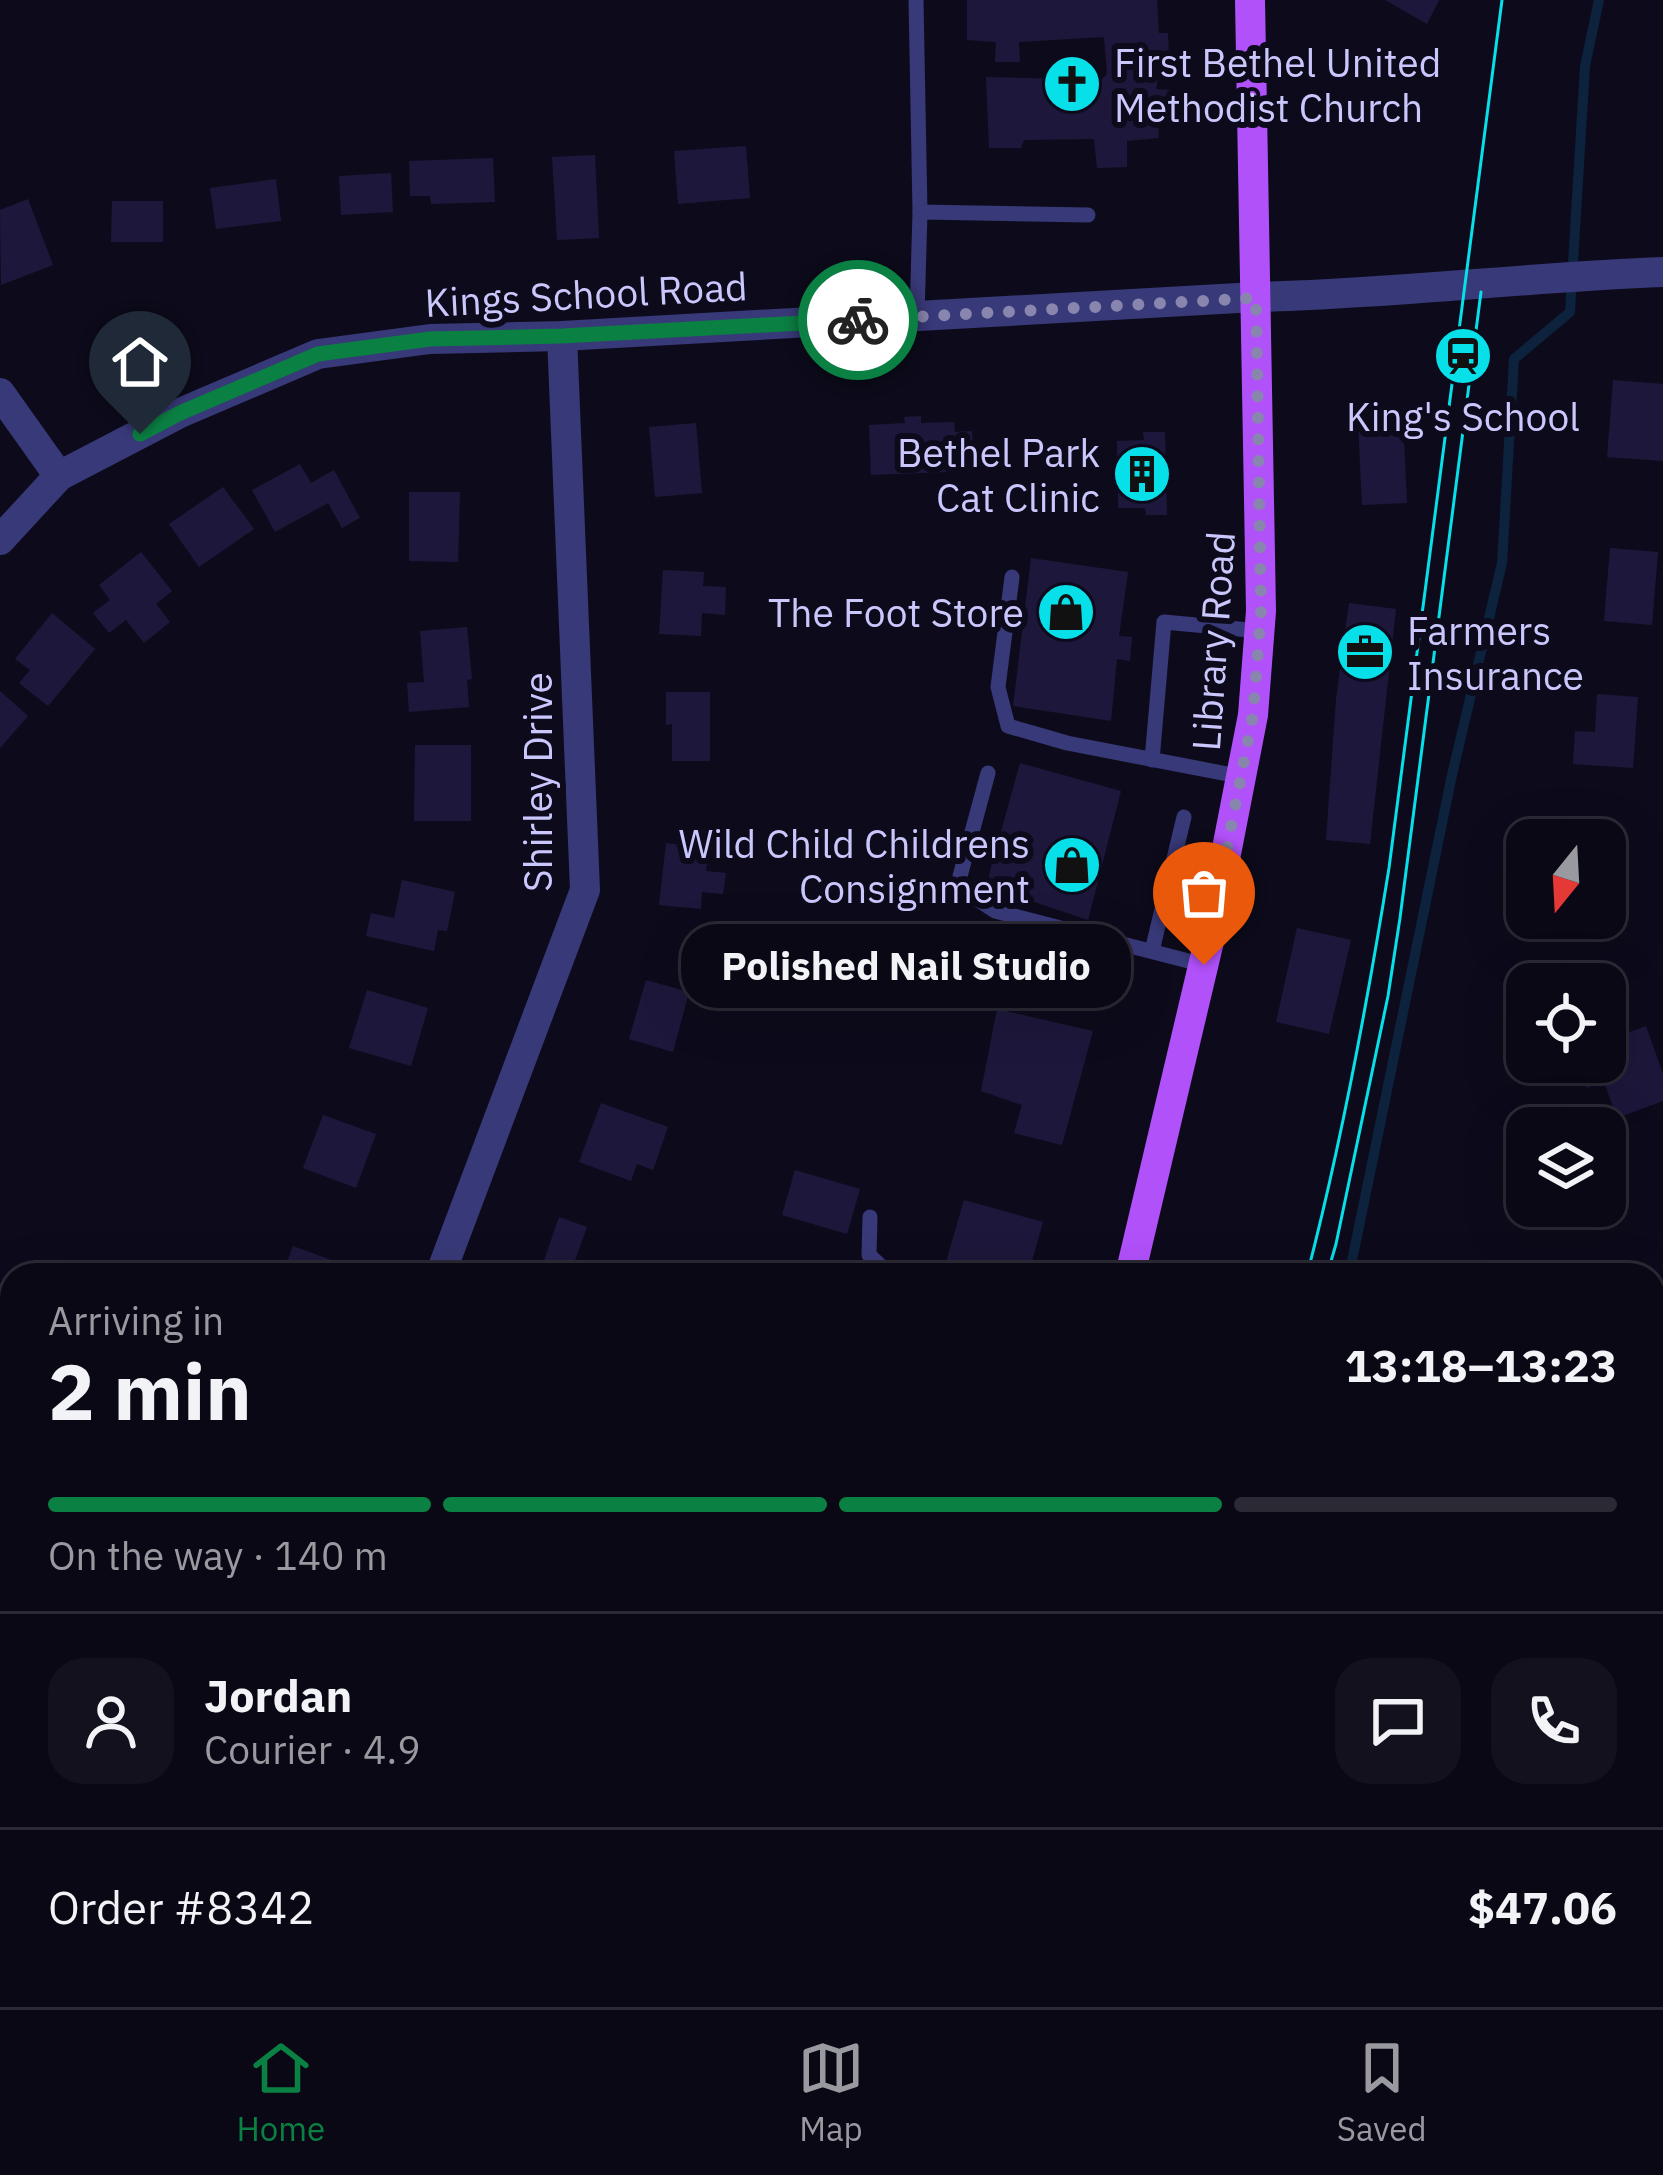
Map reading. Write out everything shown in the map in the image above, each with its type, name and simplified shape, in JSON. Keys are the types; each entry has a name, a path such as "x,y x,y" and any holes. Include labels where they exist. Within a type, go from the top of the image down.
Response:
{"main road":[{"name":"Library Road","path":"1133,1263 1204,965 1253,715 1260,632 1250,0"}],"street":[{"name":"Kings School Road","path":"0,540 59,476 180,413 318,354 430,339 1353,295 1663,272"},
{"name":"Shirley Drive","path":"445,1263 585,890 562,336"},
{"path":"0,393 59,476"}],"lane":[{"path":"916,0 917,316"},
{"path":"920,212 1088,215"},
{"path":"1012,577 998,687 1008,726 1067,743 1243,777"},
{"path":"1152,760 1164,622 1260,632"},
{"path":"988,773 959,880 971,895 995,911 1204,965"},
{"path":"1152,951 1184,817"},
{"path":"870,1217 869,1255 877,1263"}],"building":[{"name":"First Bethel United Methodist Church","path":"967,0 1157,0 1159,33 1168,33 1170,78 1158,77 1156,89 1170,90 1170,118 1158,120 1159,138 1127,141 1127,167 1097,168 1094,139 1024,140 1021,148 989,148 986,77 1101,80 1107,74 1104,37 1019,42 1020,62 995,62 996,42 967,40"},
{"path":"1385,0 1439,0 1427,24"},
{"path":"746,146 750,198 678,204 674,151"},
{"path":"595,155 599,238 557,240 552,157"},
{"path":"493,158 495,202 431,204 430,196 410,196 409,161"},
{"path":"391,173 393,212 341,215 339,176"},
{"path":"276,179 281,221 216,229 210,188"},
{"path":"28,199 53,265 1,285 0,210"},
{"path":"112,201 163,201 163,242 111,242"},
{"path":"1613,380 1663,384 1663,461 1607,457"},
{"path":"921,416 921,423 954,422 955,432 972,431 974,471 871,475 869,425 905,423 904,417"},
{"path":"1403,421 1407,503 1362,505 1358,423"},
{"path":"696,423 702,493 655,497 649,427"},
{"name":"Bethel Park Cat Clinic","path":"1143,432 1165,432 1167,515 1146,515 1145,508 1118,508 1117,441 1144,440"},
{"path":"300,464 311,483 334,470 360,518 342,528 328,503 275,532 252,490"},
{"path":"223,487 254,529 199,567 169,524"},
{"path":"409,492 460,492 458,562 409,561"},
{"path":"1610,548 1658,552 1652,625 1604,621"},
{"path":"141,552 172,591 156,604 170,622 144,643 126,620 109,633 93,613 110,600 99,585"},
{"path":"1031,558 1128,572 1119,636 1132,637 1130,661 1117,659 1111,721 1013,706"},
{"path":"663,570 704,572 703,586 726,587 725,615 702,613 701,636 659,634"},
{"path":"1349,603 1396,609 1370,844 1326,840 1336,699"},
{"path":"52,613 95,649 48,706 19,683 30,670 15,659"},
{"path":"467,627 472,679 467,680 469,707 409,712 407,683 424,682 420,631"},
{"path":"0,691 28,716 0,748"},
{"path":"666,692 710,692 710,761 672,761"},
{"path":"1597,694 1638,697 1633,768 1573,764 1575,731 1595,732"},
{"path":"415,745 471,745 471,821 414,821"},
{"path":"1020,763 1121,791 1088,920 986,886"},
{"path":"666,843 709,848 706,871 726,873 723,894 702,892 701,909 659,905"},
{"path":"402,880 455,892 447,931 438,930 434,951 366,936 371,913 394,918"},
{"path":"1297,928 1351,940 1329,1034 1276,1022"},
{"path":"646,980 689,992 673,1052 629,1039"},
{"path":"367,990 428,1008 411,1066 349,1048"},
{"path":"997,1009 1093,1031 1062,1145 1014,1133 1022,1105 981,1091"},
{"path":"1646,1026 1663,1074 1663,1101 1626,1115 1626,1107 1613,1107 1604,1083 1626,1083 1626,1033"},
{"path":"601,1103 668,1127 653,1170 637,1164 631,1181 579,1162"},
{"path":"323,1115 376,1134 356,1188 303,1168"},
{"path":"795,1170 860,1189 847,1234 782,1215"},
{"path":"964,1200 1043,1222 1031,1263 946,1262"},
{"path":"559,1217 587,1227 575,1260 583,1263 543,1263"},
{"path":"293,1246 334,1261 333,1263 287,1263"}],"waterway":[{"path":"1351,1263 1452,775 1502,563 1514,359 1570,312 1585,66 1599,0"}],"tram line":[{"path":"1310,1263 1353,1073 1389,868 1502,0"},
{"path":"1330,1263 1388,996 1481,292"}],"way so far":[{"path":"858,320 1256,298 1261,611 1253,715 1204,965"}],"place":[{"name":"First Bethel United Methodist Church","path":"1072,84"},
{"name":"King's School","path":"1463,356"},
{"name":"Bethel Park Cat Clinic","path":"1142,474"},
{"name":"The Foot Store","path":"1066,612"},
{"name":"Farmers Insurance","path":"1365,652"},
{"name":"Wild Child Childrens Consignment","path":"1072,865"},
{"name":"Polished Nail Studio","path":"1204,965"}],"route":[{"path":"140,434 318,354 430,339 858,320"}]}
